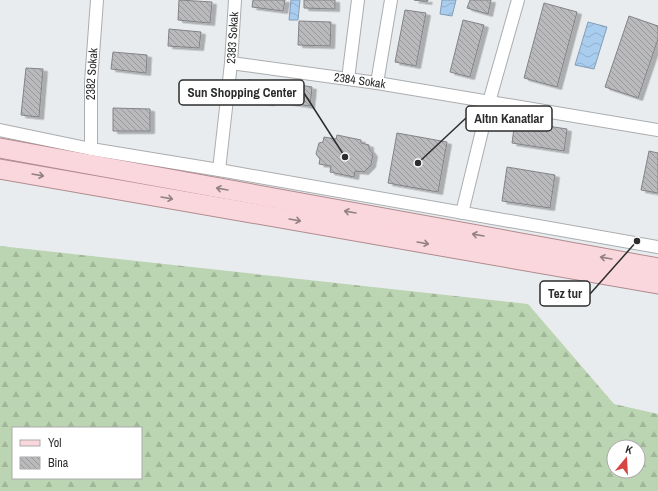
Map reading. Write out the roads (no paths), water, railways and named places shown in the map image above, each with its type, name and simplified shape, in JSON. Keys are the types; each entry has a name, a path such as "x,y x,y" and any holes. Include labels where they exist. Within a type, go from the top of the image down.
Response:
{"main road":[{"path":"0,148 658,268"},
{"path":"0,169 658,284"}],"street":[{"name":"2382 Sokak","path":"91,149 92,82 97,0"},
{"name":"2383 Sokak","path":"219,170 231,62 235,0"},
{"path":"348,79 358,0"},
{"path":"377,83 391,0"},
{"path":"462,213 489,102 518,0"},
{"name":"2384 Sokak","path":"231,62 377,83 658,130"},
{"path":"0,130 91,149 658,247"}],"water":[{"path":"291,0 300,0 298,20 289,20"},
{"path":"442,0 456,0 452,16 440,14"},
{"path":"588,22 607,27 594,69 575,65"}],"place":[{"name":"Sun Shopping Center","path":"345,157"},
{"name":"Altın Kanatlar","path":"418,163"},
{"name":"Tez tur","path":"637,241"}]}
